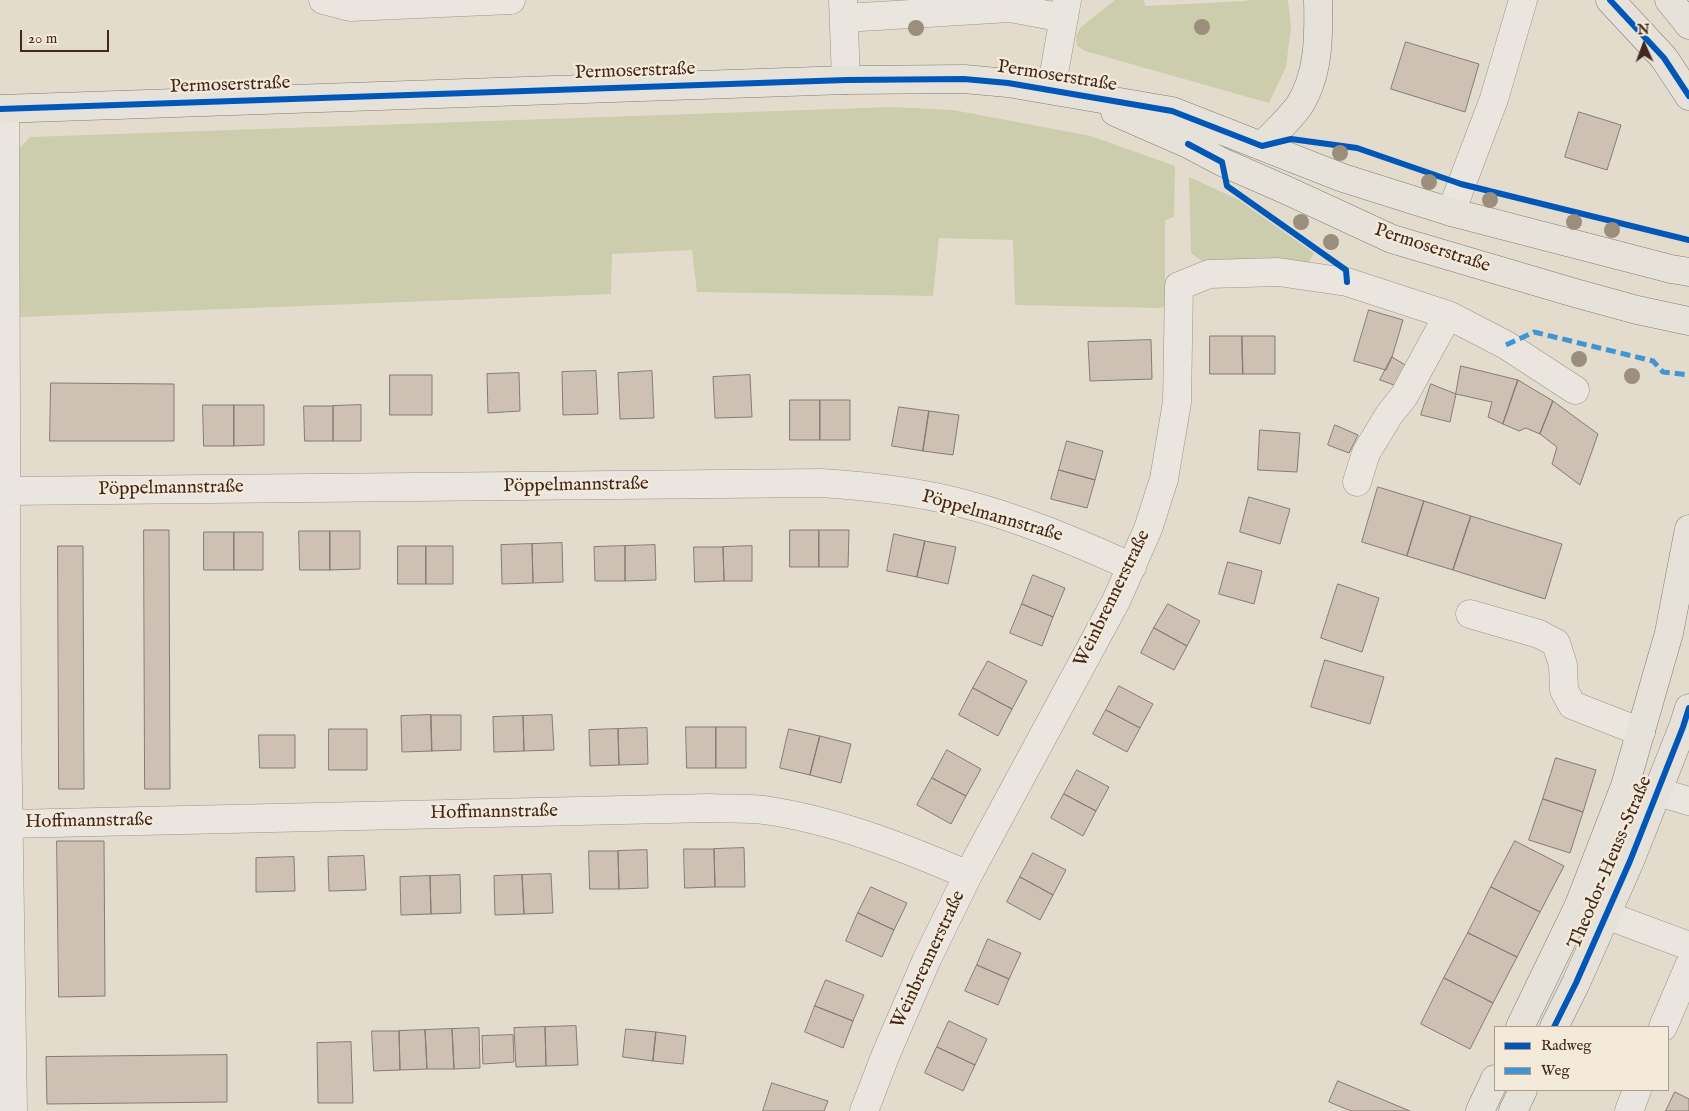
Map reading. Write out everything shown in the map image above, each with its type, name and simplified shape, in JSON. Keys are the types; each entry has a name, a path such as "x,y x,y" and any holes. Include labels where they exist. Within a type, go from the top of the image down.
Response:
{"main road":[{"path":"1262,146 1299,106 1314,73 1319,32 1318,0"},
{"path":"1610,0 1664,58 1689,96"},
{"path":"1669,0 1689,25"},
{"name":"Permoserstraße","path":"3,109 846,80 964,79 1008,83 1172,111 1343,178 1451,212 1689,272"},
{"name":"Permoserstraße","path":"1064,92 1392,239 1575,293 1637,310 1689,321"},
{"name":"Theodor-Heuss-Straße","path":"1520,1026 1579,905 1625,786 1669,633 1689,529"},
{"name":"Theodor-Heuss-Straße","path":"1554,1026 1630,861 1689,708"},
{"path":"1480,1111 1494,1081"},
{"path":"1513,1111 1523,1091"}],"street":[{"path":"323,0 350,6 511,0"},
{"path":"1451,212 1494,99 1523,0"},
{"path":"846,80 843,9 1010,4 1065,9 1064,92"},
{"path":"3,109 3,385 6,491 4,722 10,824 13,1111"},
{"name":"Weinbrennerstraße","path":"864,1111 886,1054 927,959 968,875 1132,568 1148,529 1164,479 1177,402 1179,286 1210,274 1278,272 1347,282 1448,315 1506,346 1575,390"},
{"path":"1357,482 1366,453 1389,415 1404,396 1448,315"},
{"name":"Pöppelmannstraße","path":"6,491 830,484 873,487 960,503 1079,543 1132,568"},
{"path":"1470,614 1539,634 1556,643 1563,665 1564,690 1572,705 1641,732"},
{"path":"1658,792 1689,801"},
{"name":"Hoffmannstraße","path":"10,824 710,808 764,810 849,830 926,856 968,875"},
{"path":"1579,905 1689,946"},
{"path":"1663,1026 1689,966"},
{"path":"1628,1111 1637,1091"}],"green space":[{"path":"1115,0 1144,0 1145,6 1247,0 1288,0 1291,27 1286,67 1269,103 1085,51 1077,46 1076,36 1080,28"},
{"path":"892,107 953,110 1091,136 1175,166 1174,217 1165,220 1165,306 1160,308 1015,305 1013,240 939,238 933,296 697,292 692,250 612,254 611,294 20,317 19,149 30,137"},
{"path":"1189,177 1237,199 1314,253 1306,267 1207,265 1191,253"}],"building":[{"path":"1406,42 1479,64 1465,112 1391,89"},
{"path":"1579,112 1621,125 1607,170 1565,157"},
{"path":"1369,310 1403,320 1386,370 1354,361"},
{"path":"1210,336 1242,336 1243,374 1210,374"},
{"path":"1242,336 1275,336 1275,374 1243,374"},
{"path":"1151,340 1152,379 1090,381 1088,342"},
{"path":"1392,357 1407,366 1394,385 1380,380"},
{"path":"1461,366 1518,380 1503,424 1488,417 1492,402 1456,394"},
{"path":"596,371 598,414 563,415 562,372"},
{"path":"652,371 654,418 620,419 618,373"},
{"path":"519,373 520,411 488,413 487,374"},
{"path":"390,375 432,375 432,415 390,415"},
{"path":"750,375 752,417 715,418 713,377"},
{"path":"1518,380 1553,401 1540,434 1526,428 1519,431 1503,424"},
{"path":"51,383 174,384 174,441 50,441"},
{"path":"1431,384 1456,394 1450,422 1421,415"},
{"path":"790,400 820,400 820,440 790,440"},
{"path":"820,400 850,400 850,440 820,440"},
{"path":"1553,401 1598,434 1580,485 1552,464 1557,447 1540,434"},
{"path":"203,405 234,405 234,446 204,446"},
{"path":"234,405 264,405 264,445 234,446"},
{"path":"361,405 361,441 333,441 333,406"},
{"path":"304,406 333,406 333,441 305,441"},
{"path":"899,407 929,411 923,451 892,446"},
{"path":"929,411 959,415 953,455 923,451"},
{"path":"1335,425 1358,435 1349,453 1328,445"},
{"path":"1260,430 1300,433 1297,472 1258,470"},
{"path":"1067,441 1103,451 1095,480 1059,470"},
{"path":"1059,470 1095,480 1087,508 1051,499"},
{"path":"1378,487 1424,501 1407,556 1362,542"},
{"path":"1249,497 1290,509 1280,544 1240,532"},
{"path":"1424,501 1471,516 1453,570 1407,556"},
{"path":"1471,516 1562,544 1545,599 1453,570"},
{"path":"144,530 169,530 170,789 145,789"},
{"path":"790,530 819,530 819,567 790,567"},
{"path":"819,530 849,530 848,567 819,567"},
{"path":"299,531 330,531 330,570 300,570"},
{"path":"330,531 360,531 360,569 330,570"},
{"path":"204,532 234,532 234,570 204,570"},
{"path":"234,532 263,532 263,570 234,570"},
{"path":"894,534 925,541 917,577 887,571"},
{"path":"925,541 956,547 948,584 917,577"},
{"path":"562,543 563,582 533,583 532,544"},
{"path":"532,544 533,583 502,584 501,545"},
{"path":"655,545 656,580 625,581 625,546"},
{"path":"58,546 83,546 84,789 59,789"},
{"path":"398,546 426,546 426,584 398,584"},
{"path":"426,546 453,546 453,584 426,584"},
{"path":"625,546 625,581 595,581 594,547"},
{"path":"752,546 752,581 724,581 723,547"},
{"path":"694,547 723,547 724,581 695,582"},
{"path":"1228,562 1262,571 1254,604 1219,594"},
{"path":"1033,575 1065,588 1053,617 1022,604"},
{"path":"1338,584 1379,598 1362,652 1321,638"},
{"path":"1022,604 1053,617 1042,646 1010,633"},
{"path":"1168,604 1200,621 1187,646 1154,628"},
{"path":"1154,628 1187,646 1174,670 1141,653"},
{"path":"1325,660 1384,677 1370,724 1311,707"},
{"path":"988,661 1027,681 1012,709 973,688"},
{"path":"1119,686 1153,704 1140,728 1106,710"},
{"path":"973,688 1012,709 998,736 959,715"},
{"path":"1106,710 1140,728 1127,752 1093,734"},
{"path":"431,715 432,751 402,752 401,716"},
{"path":"431,715 461,715 461,750 432,751"},
{"path":"552,715 554,750 524,751 523,716"},
{"path":"523,716 524,751 494,752 493,717"},
{"path":"686,727 716,727 716,768 687,768"},
{"path":"716,727 746,727 746,768 716,768"},
{"path":"647,728 648,764 619,765 618,729"},
{"path":"329,729 367,729 367,770 329,770"},
{"path":"618,729 619,765 590,766 589,730"},
{"path":"789,729 820,736 810,775 780,768"},
{"path":"259,735 295,735 295,768 260,768"},
{"path":"820,736 851,744 841,783 810,775"},
{"path":"947,750 981,769 966,796 932,778"},
{"path":"1556,758 1596,770 1583,812 1543,799"},
{"path":"1077,770 1109,787 1096,811 1064,794"},
{"path":"932,778 966,796 951,824 917,805"},
{"path":"1064,794 1096,811 1083,836 1051,818"},
{"path":"1543,799 1583,812 1570,853 1529,840"},
{"path":"57,841 104,841 105,996 59,997"},
{"path":"1515,841 1564,866 1540,912 1491,887"},
{"path":"744,848 745,887 715,887 714,849"},
{"path":"684,849 714,849 715,887 685,888"},
{"path":"647,850 648,888 619,889 618,851"},
{"path":"589,851 618,851 619,889 590,889"},
{"path":"1033,853 1066,870 1053,895 1020,877"},
{"path":"364,856 366,890 329,891 328,857"},
{"path":"294,857 295,891 256,892 256,858"},
{"path":"551,874 553,913 524,914 522,875"},
{"path":"460,875 461,913 431,914 430,876"},
{"path":"522,875 524,914 495,915 494,876"},
{"path":"430,876 431,914 401,915 400,877"},
{"path":"1020,877 1053,895 1040,920 1007,902"},
{"path":"871,887 907,903 894,930 858,913"},
{"path":"1491,887 1540,912 1517,957 1468,933"},
{"path":"858,913 894,930 882,957 846,941"},
{"path":"1468,933 1517,957 1493,1003 1444,978"},
{"path":"988,939 1021,953 1009,979 977,965"},
{"path":"977,965 1009,979 998,1005 965,991"},
{"path":"1444,978 1493,1003 1470,1049 1421,1024"},
{"path":"826,980 864,995 853,1021 815,1006"},
{"path":"815,1006 853,1021 843,1048 805,1032"},
{"path":"949,1021 987,1039 975,1065 937,1047"},
{"path":"576,1026 578,1065 546,1066 545,1027"},
{"path":"545,1027 546,1066 516,1067 514,1028"},
{"path":"479,1028 480,1068 454,1069 452,1029"},
{"path":"452,1029 454,1069 427,1069 425,1030"},
{"path":"626,1029 656,1032 653,1061 623,1057"},
{"path":"425,1030 427,1069 400,1070 399,1031"},
{"path":"372,1031 399,1031 400,1070 374,1071"},
{"path":"656,1032 686,1036 683,1064 653,1061"},
{"path":"513,1035 514,1062 483,1064 482,1036"},
{"path":"351,1042 353,1103 318,1103 317,1043"},
{"path":"937,1047 975,1065 963,1091 925,1073"},
{"path":"227,1055 227,1102 47,1104 46,1057"},
{"path":"1338,1081 1410,1111 1351,1111 1329,1102"},
{"path":"772,1083 828,1101 824,1111 763,1111"},
{"path":"1675,1092 1689,1099 1689,1111 1666,1111"}],"marked path":[{"path":"1506,345 1534,332 1653,361 1663,372 1689,375"}],"cycle path":[{"path":"1610,0 1664,58 1689,96"},
{"path":"0,109 846,80 964,79 1008,83 1172,111 1262,146 1291,139 1357,148 1461,184 1689,240"},
{"path":"1188,144 1222,162 1227,186 1346,270 1347,282"},
{"path":"1554,1026 1576,983 1630,861 1689,708"}]}
